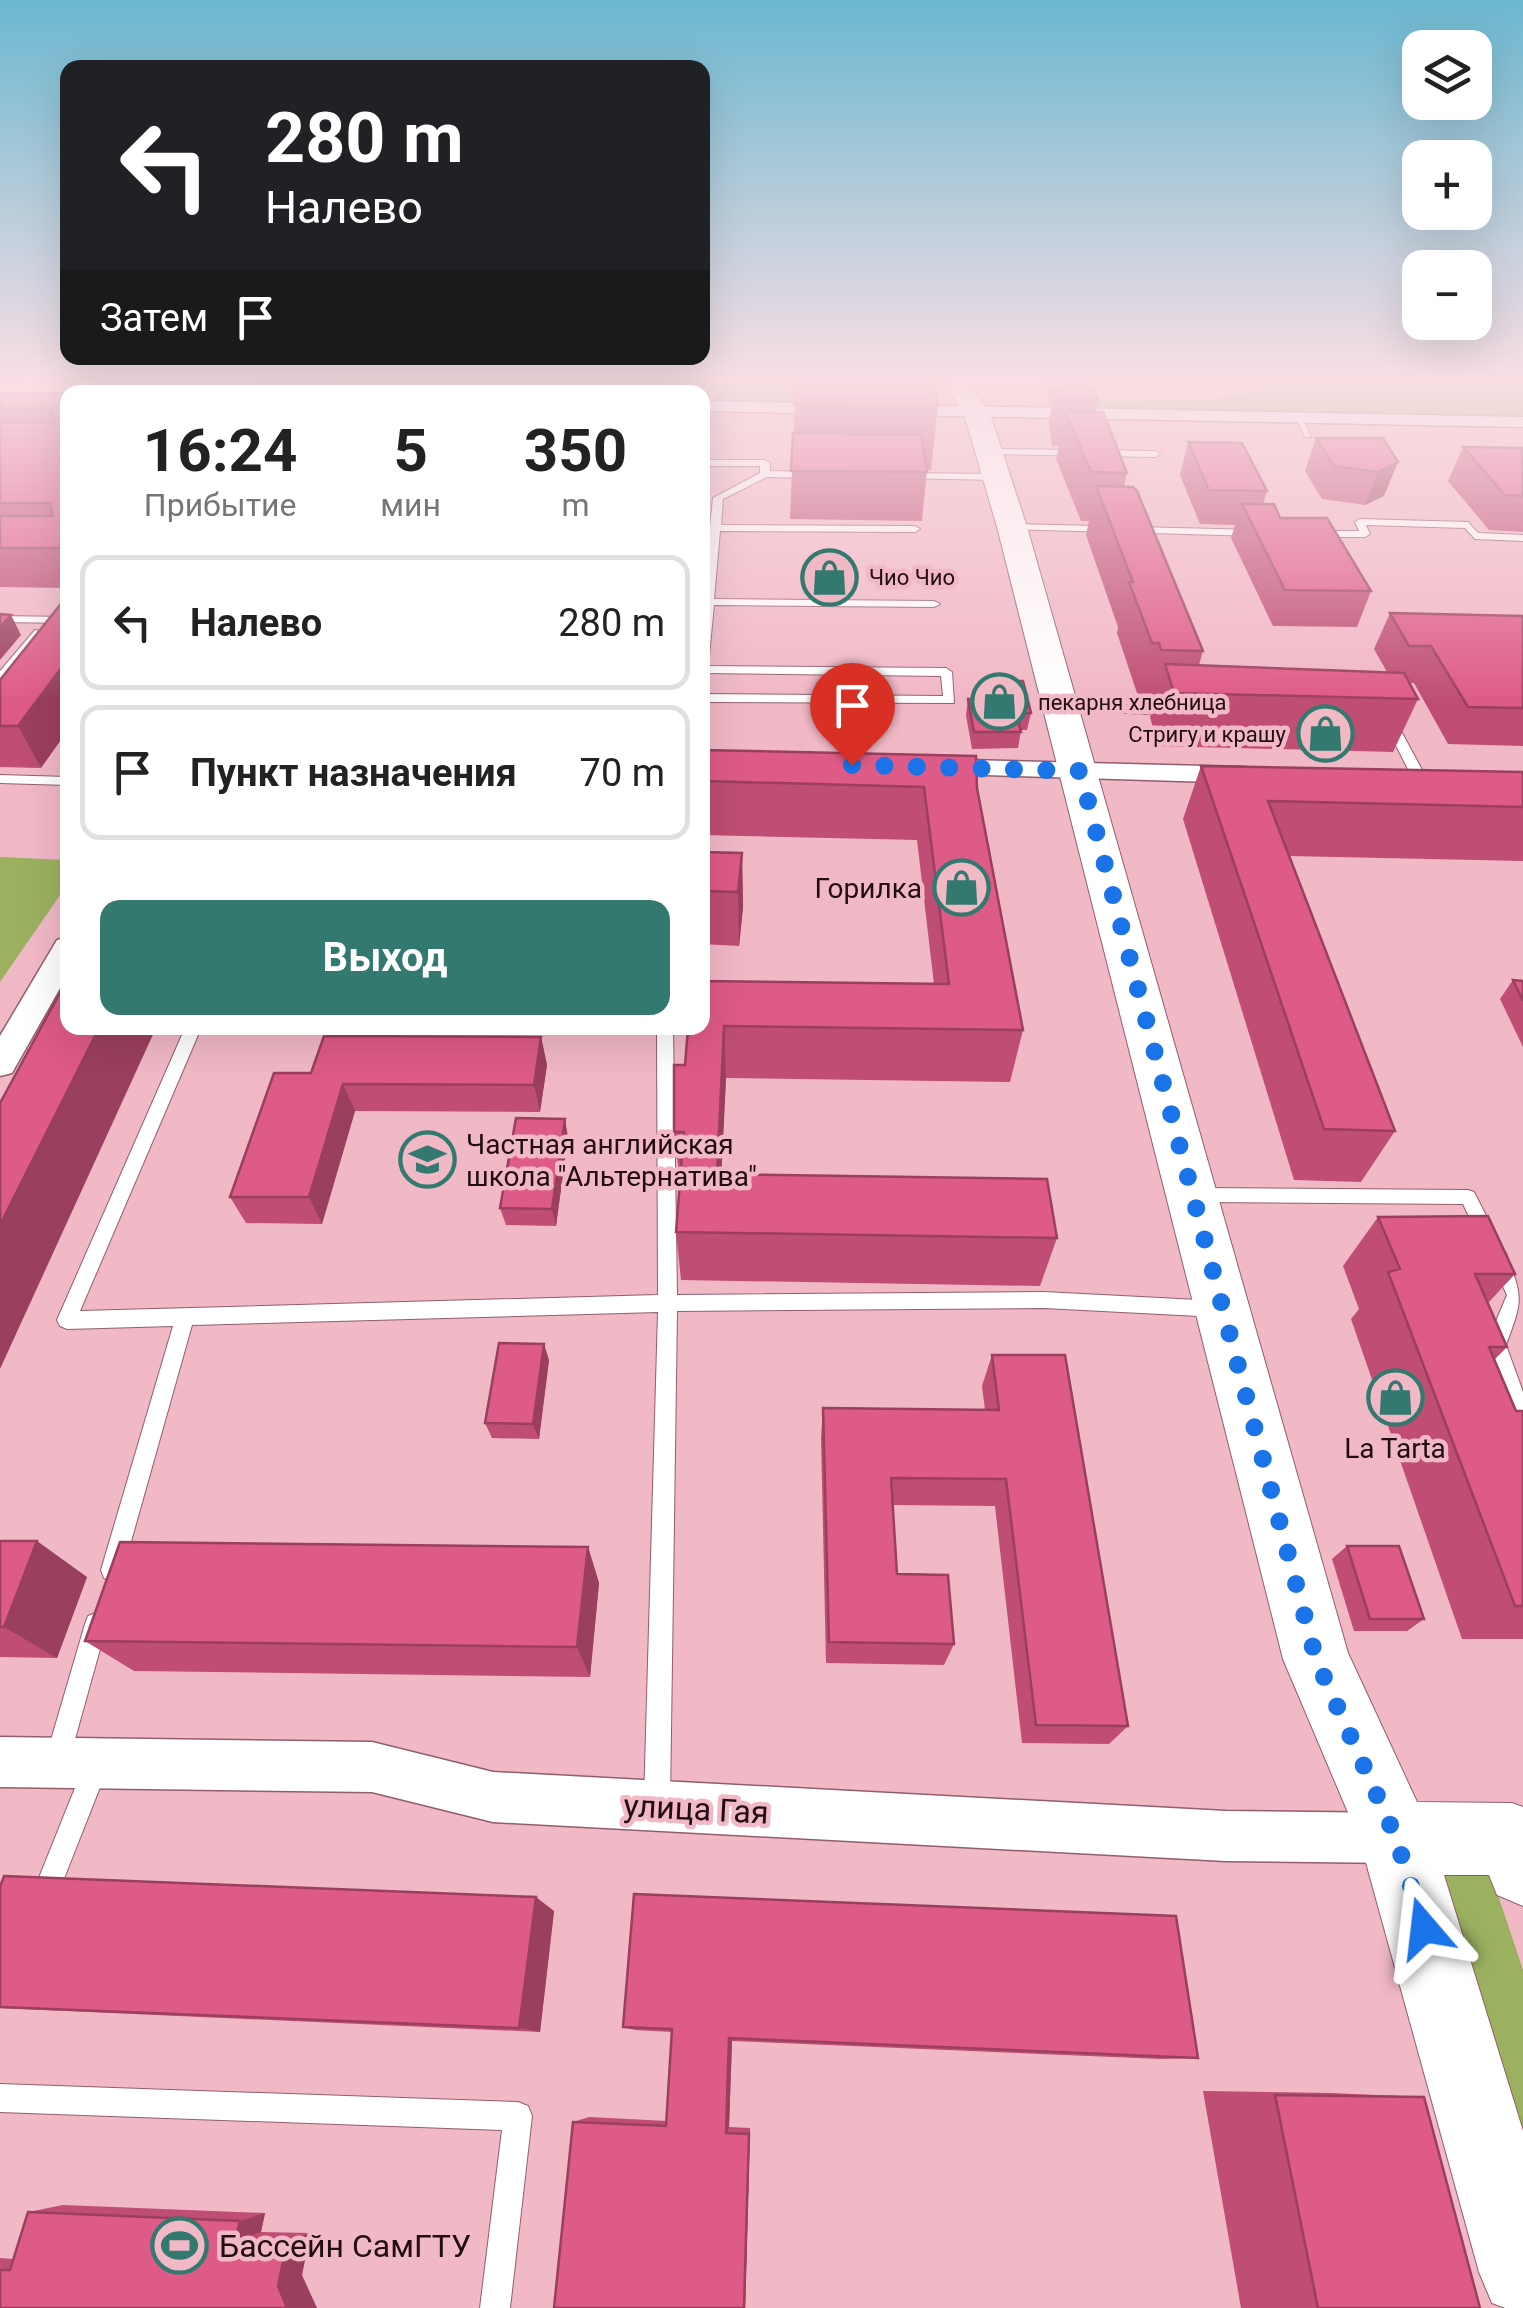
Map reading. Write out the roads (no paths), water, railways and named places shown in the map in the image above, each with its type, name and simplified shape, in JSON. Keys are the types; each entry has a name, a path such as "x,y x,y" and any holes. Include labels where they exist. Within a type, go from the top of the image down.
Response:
{"main road":[{"path":"1000,487 1080,771 1316,1659 1396,1838 1523,2272"},
{"path":"1396,1838 1519,1849"}],"street":[{"path":"902,766 1281,776"},
{"path":"1380,778 1454,780"},
{"path":"0,1064 60,961"},
{"name":"улица Гая","path":"1,1764 372,1767 493,1797 1226,1836 1396,1838"}],"lane":[{"path":"710,542 716,528 718,498 740,487"},
{"path":"710,508 717,508"},
{"path":"1140,516 1154,549"},
{"path":"1310,534 1365,534 1360,522 1468,525 1476,536 1523,538"},
{"path":"1012,527 1274,533"},
{"path":"716,528 915,530"},
{"path":"710,602 934,604"},
{"path":"0,619 60,620"},
{"path":"0,679 48,620"},
{"path":"710,670 946,672 950,700 710,698"},
{"path":"1062,707 1182,712"},
{"path":"1369,716 1387,717 1420,780"},
{"path":"0,779 60,781"},
{"path":"190,1035 67,1320 668,1304 1044,1300 1223,1310"},
{"path":"657,1808 668,1304 665,1035"},
{"path":"1191,1195 1468,1197 1517,1294 1496,1345 1523,1420"},
{"path":"34,1921 185,1317"},
{"path":"0,2098 518,2116 495,2308"}],"place":[{"name":"Чио Чио","path":"830,577"},
{"name":"пекарня хлебница","path":"999,702"},
{"name":"Стригу и крашу","path":"1325,734"},
{"name":"Горилка","path":"961,888"},
{"name":"Частная английская школа \"Альтернатива\"","path":"427,1160"},
{"name":"La Tarta","path":"1395,1397"},
{"name":"Бассейн СамГТУ","path":"180,2246"}]}
